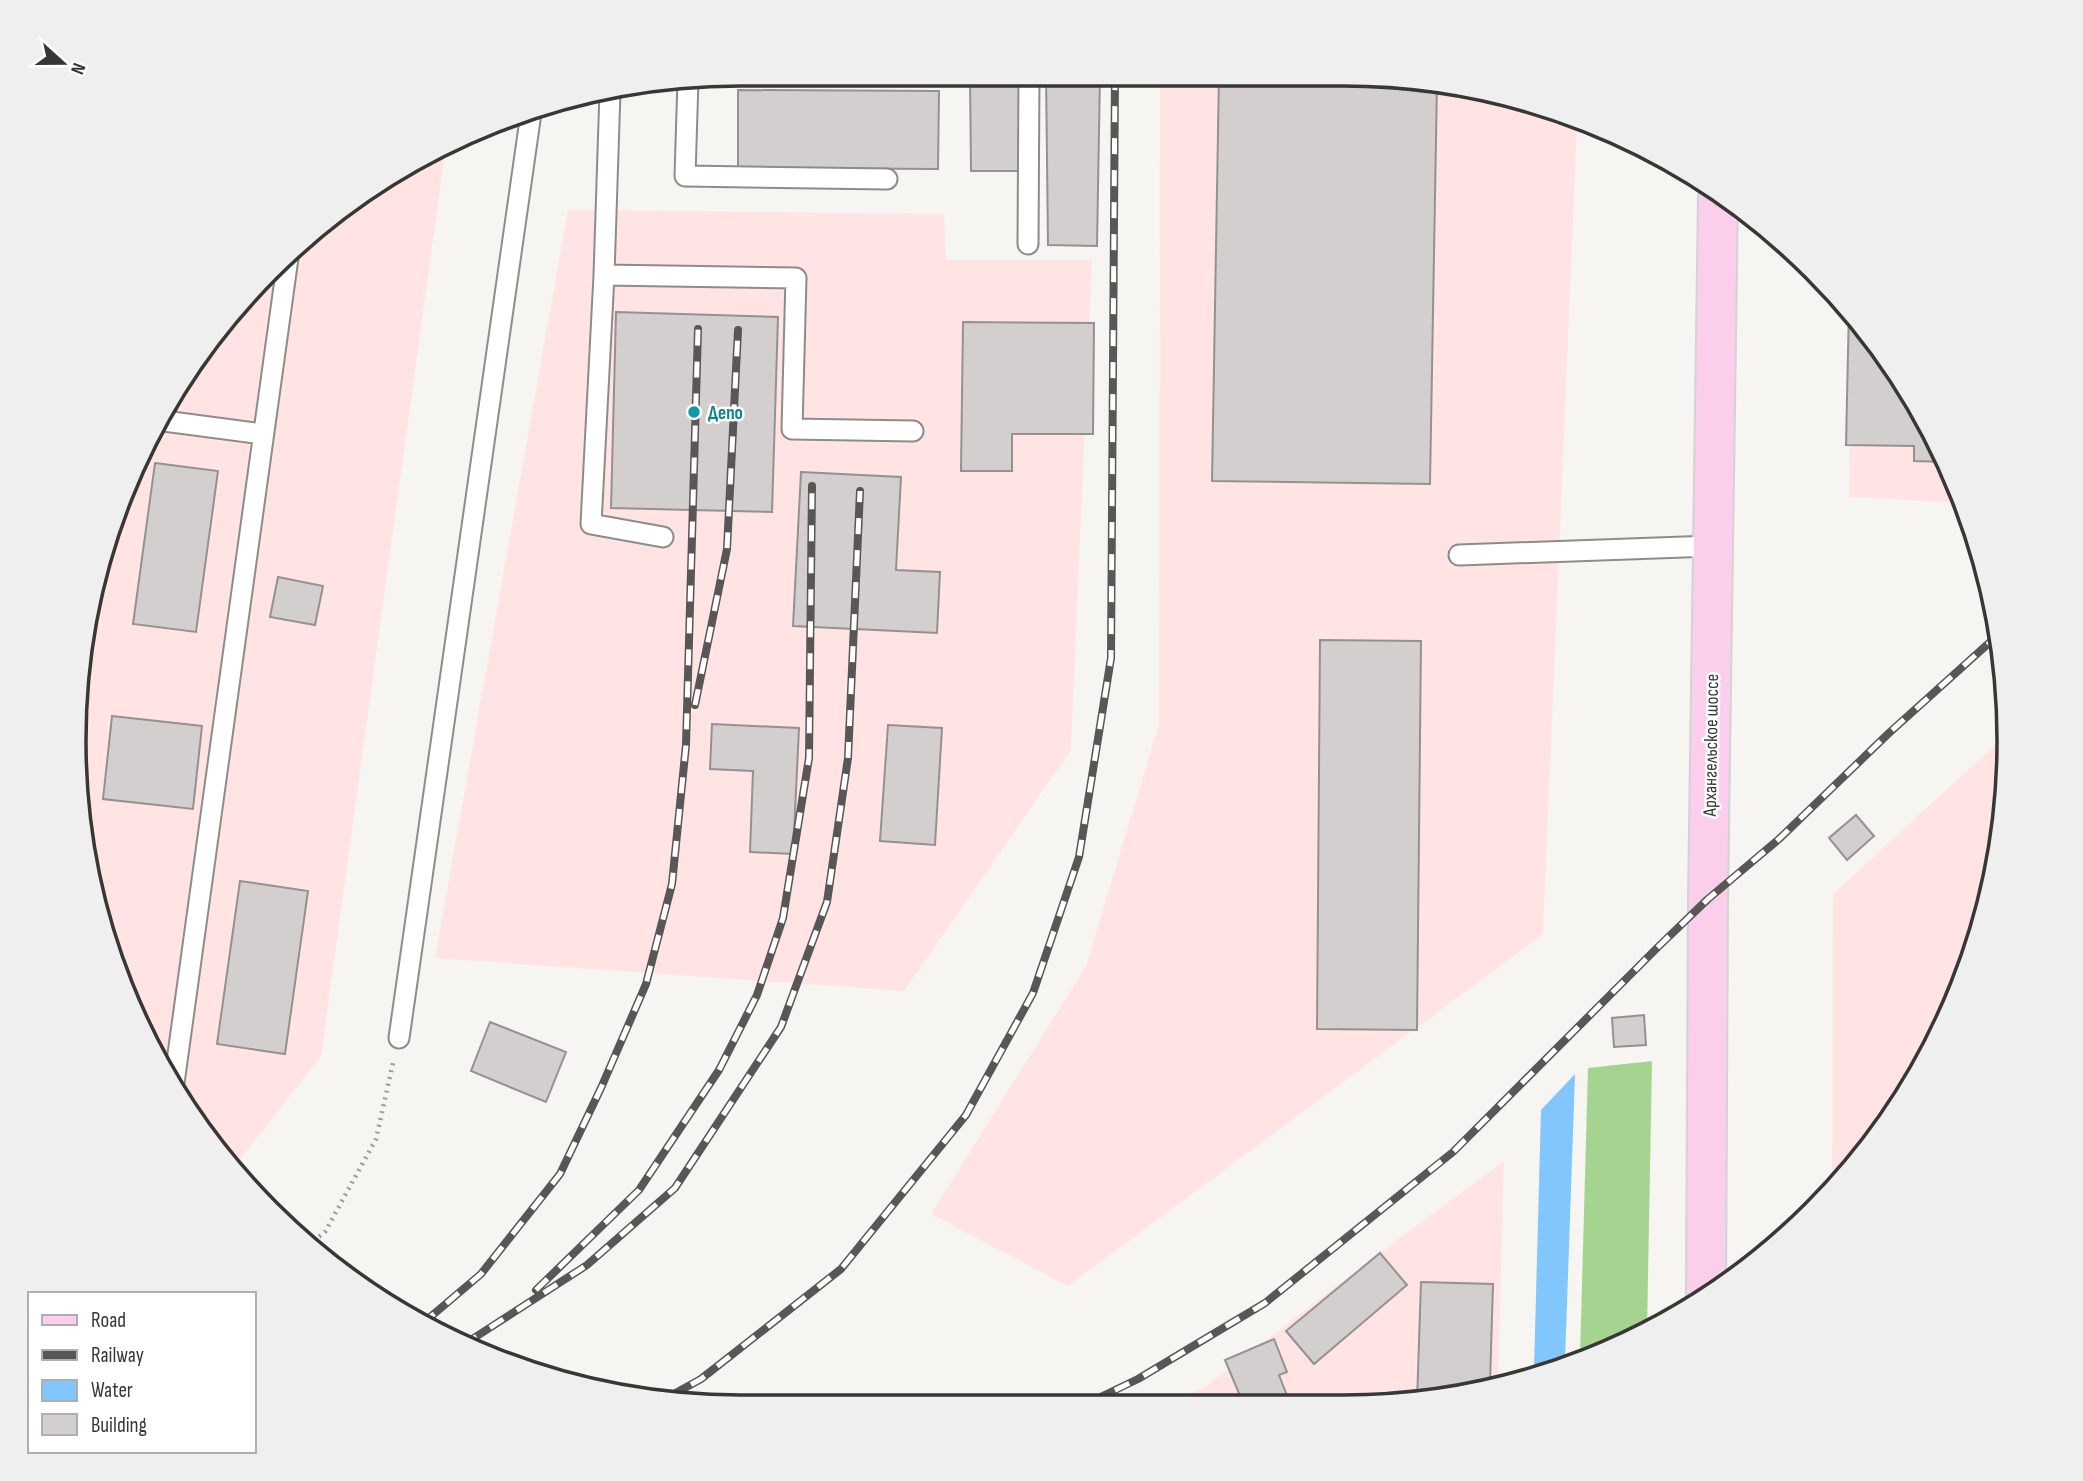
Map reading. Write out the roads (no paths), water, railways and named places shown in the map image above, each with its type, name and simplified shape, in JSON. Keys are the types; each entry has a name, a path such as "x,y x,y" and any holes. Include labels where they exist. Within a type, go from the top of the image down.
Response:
{"main road":[{"name":"Архангельское шоссе","path":"1706,1285 1718,204"}],"lane":[{"path":"1028,244 1029,86"},
{"path":"688,88 685,176 887,179"},
{"path":"610,99 591,524 663,537"},
{"path":"399,1038 530,120"},
{"path":"176,1072 286,270"},
{"path":"604,275 796,278 792,429 913,431"},
{"path":"168,422 263,434"},
{"path":"1459,555 1713,546"}],"water":[{"path":"1575,1074 1565,1356 1534,1367 1541,1110"}],"railway":[{"path":"677,1392 701,1379 841,1269 966,1115 1033,993 1079,857 1111,658 1115,86"},
{"path":"430,1317 481,1274 560,1174 646,984 672,884 686,745 698,329"},
{"path":"695,705 727,549 738,330"},
{"path":"536,1290 639,1190 719,1070 757,995 783,918 809,758 812,486"},
{"path":"474,1338 587,1265 675,1188 781,1027 827,902 848,758 860,491"},
{"path":"1105,1395 1138,1379 1265,1303 1453,1152 1708,899 1779,839 1889,733 1990,642"}],"place":[{"name":"Депо","path":"694,412"}]}
